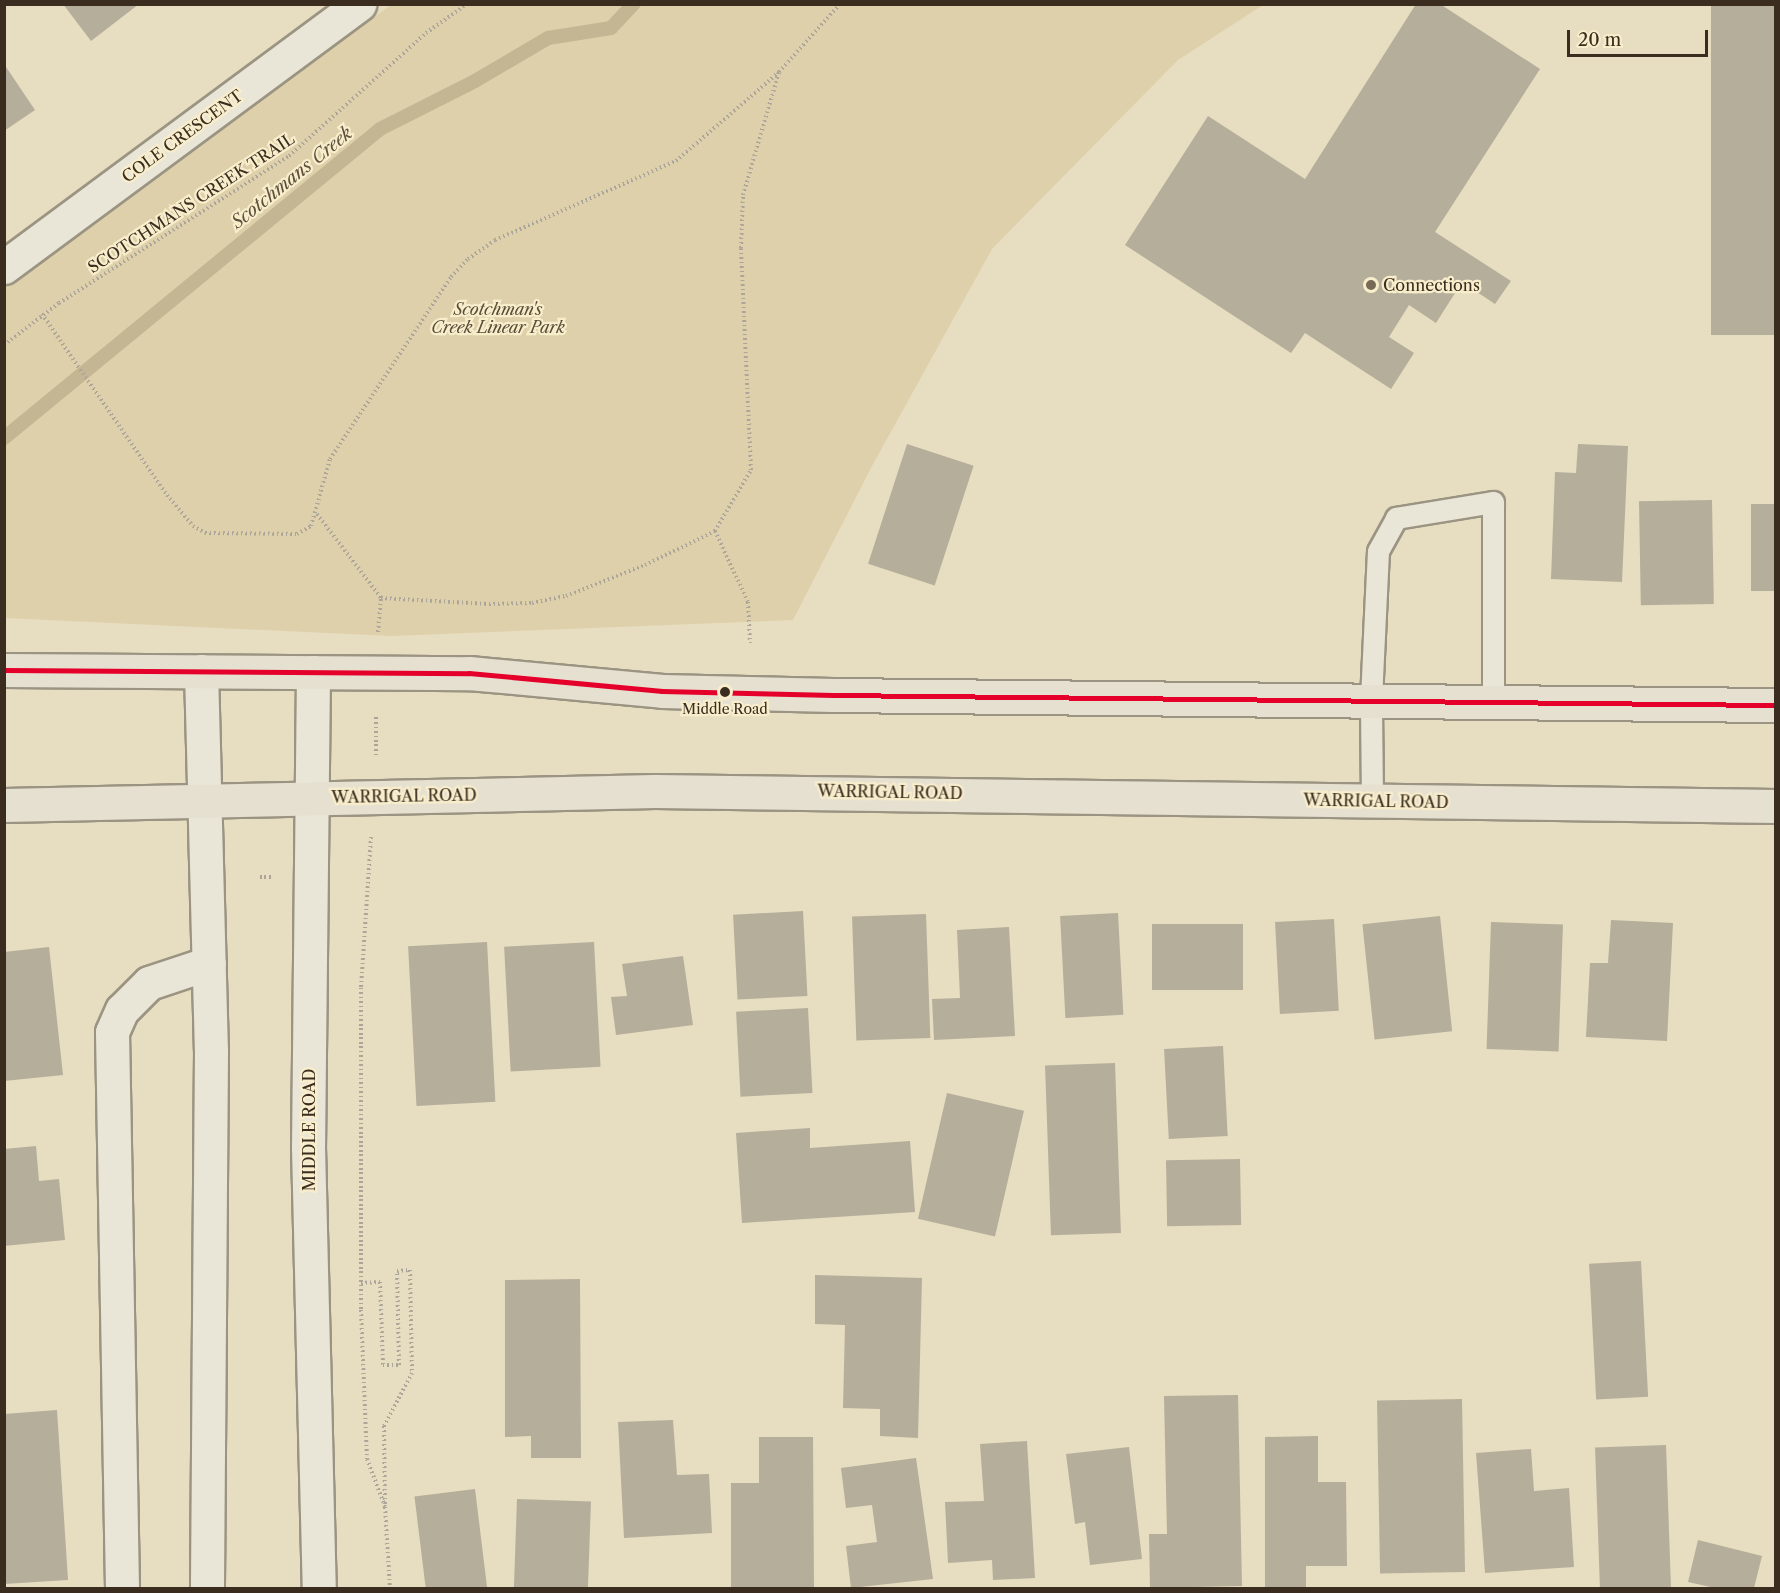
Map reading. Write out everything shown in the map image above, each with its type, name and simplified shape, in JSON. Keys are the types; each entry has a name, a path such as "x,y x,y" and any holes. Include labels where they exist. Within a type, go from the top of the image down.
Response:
{"highway":[{"path":"4,670 469,673 696,692 1047,699 1371,699 1776,705"},
{"name":"WARRIGAL ROAD","path":"4,805 666,791 1776,806"}],"street":[{"name":"COLE CRESCENT","path":"4,267 359,4"},
{"path":"201,671 209,963 207,1588"},
{"name":"MIDDLE ROAD","path":"313,672 308,1147 319,1588"},
{"path":"122,1588 112,1032 122,1010 149,983 209,963"}],"lane":[{"path":"1372,801 1371,699 1378,551 1396,518 1493,502 1492,700"}],"path":[{"name":"SCOTCHMANS CREEK TRAIL","path":"4,345 42,314 289,156 426,33 467,4"},
{"path":"42,314 178,511 205,532 297,534 311,526 330,459 451,277 468,259 495,240 676,161 779,72 840,4"},
{"path":"381,598 532,603 604,583 715,531 736,502 751,470 741,248 743,195 779,72"},
{"path":"316,513 381,598 377,639"},
{"path":"715,531 748,602 750,643"},
{"path":"376,728 376,755"},
{"path":"371,848 361,988 361,1283 367,1459 385,1507"},
{"path":"361,1283 380,1282 382,1365 399,1365 397,1271 410,1270 412,1373 384,1426 385,1507 390,1588"}],"green space":[{"name":"Scotchman's Creek Linear Park","path":"391,5 1263,5 1178,60 992,249 872,466 793,620 391,636 5,618 4,283"}],"building":[{"path":"63,4 139,4 91,41"},
{"path":"1416,4 1440,4 1540,69 1435,232 1511,281 1495,304 1462,282 1436,323 1409,305 1389,337 1414,353 1391,389 1305,333 1291,353 1125,245 1208,116 1305,179"},
{"path":"1711,4 1776,4 1776,335 1711,335"},
{"path":"4,64 35,110 4,131"},
{"path":"907,444 974,466 935,585 868,564"},
{"path":"1578,444 1628,446 1622,582 1551,579 1555,472 1576,473"},
{"path":"1712,500 1714,604 1641,605 1639,501"},
{"path":"1751,504 1776,504 1776,591 1751,591"},
{"path":"803,911 807,996 738,1000 733,915"},
{"path":"1118,913 1123,1015 1065,1018 1060,916"},
{"path":"926,914 930,1038 856,1041 852,917"},
{"path":"1440,916 1452,1031 1375,1040 1362,924"},
{"path":"1334,919 1339,1011 1280,1014 1275,922"},
{"path":"1611,920 1673,923 1667,1041 1586,1037 1590,963 1608,963"},
{"path":"1491,922 1563,925 1559,1051 1487,1049"},
{"path":"1152,924 1243,924 1243,990 1152,990"},
{"path":"1009,927 1015,1036 934,1040 932,999 960,998 957,930"},
{"path":"487,942 495,1102 416,1106 408,946"},
{"path":"594,942 601,1067 511,1072 504,947"},
{"path":"49,947 63,1075 4,1081 4,952"},
{"path":"683,956 693,1025 616,1035 611,997 627,996 622,964"},
{"path":"808,1008 812,1093 741,1097 736,1012"},
{"path":"1223,1046 1228,1136 1169,1139 1164,1049"},
{"path":"1115,1063 1121,1233 1051,1235 1045,1065"},
{"path":"947,1093 1024,1111 995,1236 918,1219"},
{"path":"810,1128 810,1148 910,1141 915,1212 742,1223 736,1133"},
{"path":"36,1146 39,1181 59,1179 65,1240 4,1246 4,1149"},
{"path":"1240,1159 1241,1225 1167,1226 1166,1160"},
{"path":"1641,1261 1648,1397 1596,1400 1589,1264"},
{"path":"815,1275 922,1278 918,1438 880,1436 880,1409 843,1408 845,1325 815,1324"},
{"path":"580,1279 581,1458 531,1458 531,1436 505,1437 505,1280"},
{"path":"1238,1395 1242,1586 1150,1588 1149,1534 1167,1534 1164,1396"},
{"path":"1462,1399 1465,1572 1380,1573 1377,1400"},
{"path":"57,1410 68,1580 4,1584 4,1414"},
{"path":"673,1420 677,1475 709,1474 712,1533 624,1538 618,1422"},
{"path":"1318,1436 1318,1482 1346,1482 1347,1566 1306,1566 1306,1587 1265,1587 1265,1437"},
{"path":"759,1437 813,1437 814,1588 731,1588 731,1483 759,1483"},
{"path":"1027,1441 1035,1578 993,1580 992,1560 948,1563 945,1502 984,1501 980,1444"},
{"path":"1666,1445 1671,1588 1600,1588 1595,1447"},
{"path":"1129,1447 1142,1559 1090,1565 1085,1522 1075,1524 1066,1454"},
{"path":"1531,1449 1534,1491 1569,1488 1574,1567 1485,1573 1476,1453"},
{"path":"916,1458 933,1579 851,1588 846,1546 877,1542 872,1505 846,1508 841,1468"},
{"path":"475,1489 487,1588 426,1588 414,1496"},
{"path":"517,1499 591,1502 588,1588 514,1588"},
{"path":"1698,1540 1762,1556 1754,1588 1715,1588 1688,1582"}],"waterway":[{"name":"Scotchmans Creek","path":"4,438 380,129 475,81 548,38 611,28 633,4"}],"transit line":[{"path":"4,670 469,673 662,691 833,695 1776,705"}],"place":[{"name":"Connections","path":"1371,285"},
{"name":"Middle Road","path":"725,692"}]}
